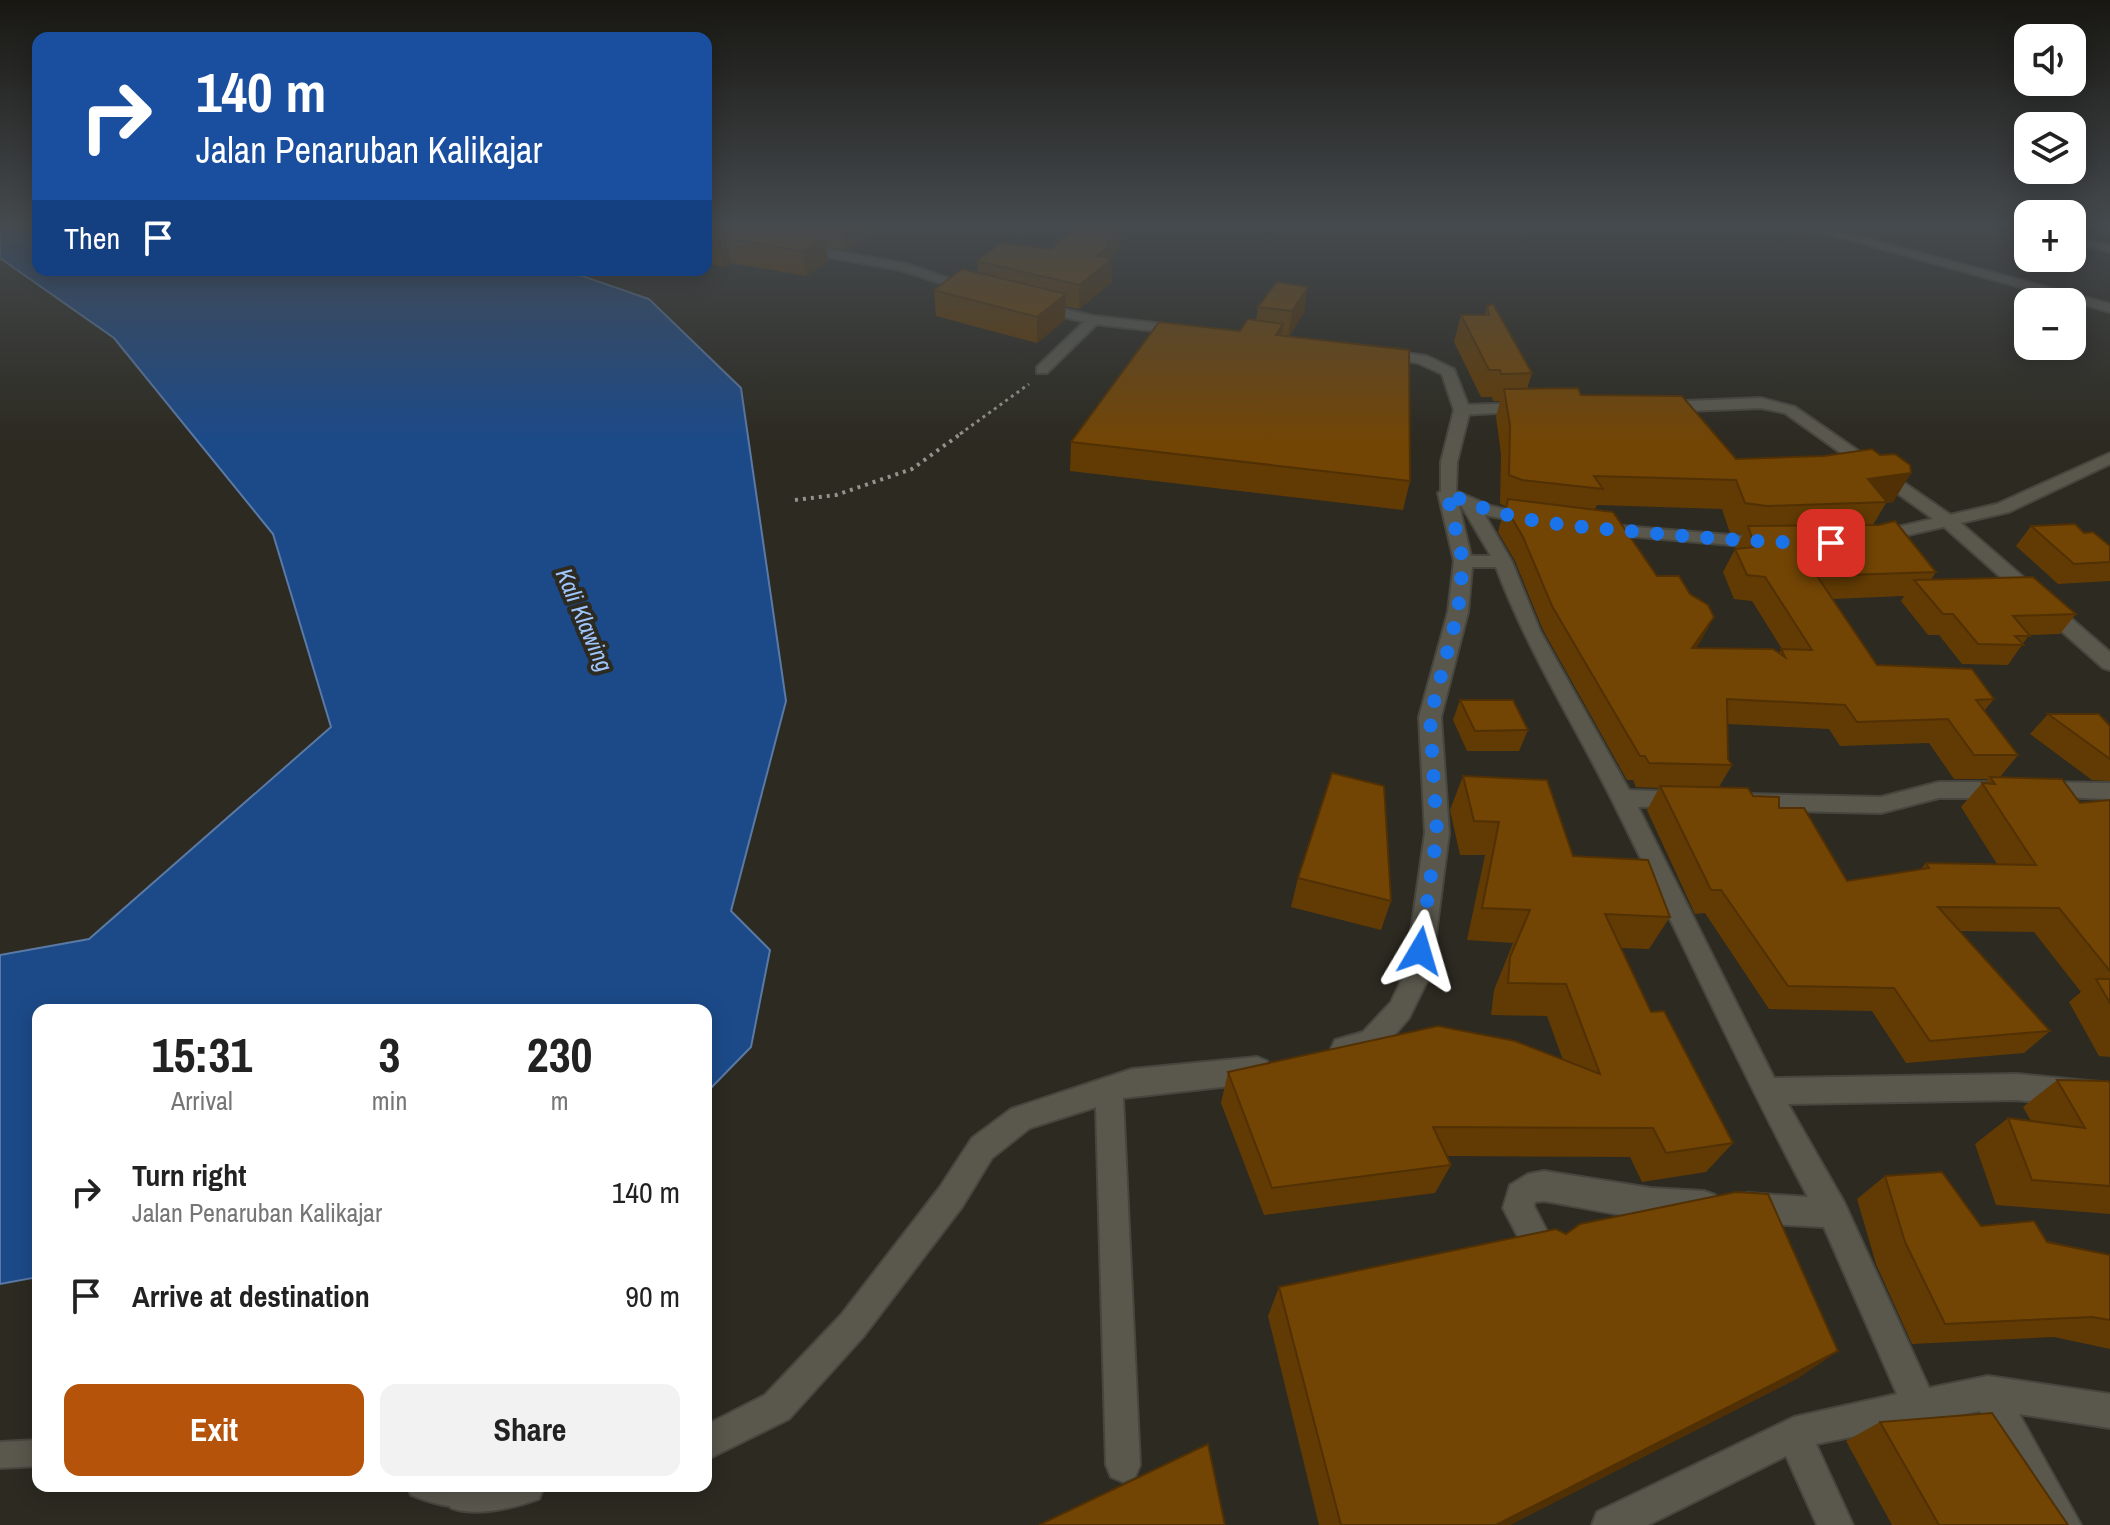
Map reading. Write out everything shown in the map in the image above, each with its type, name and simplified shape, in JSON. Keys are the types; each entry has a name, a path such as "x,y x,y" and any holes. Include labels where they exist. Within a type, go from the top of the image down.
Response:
{"street":[{"path":"2073,298 2110,308"},
{"path":"1025,304 1094,320 1204,333"},
{"path":"1042,370 1094,320"},
{"path":"1316,1057 1371,1042 1400,1010 1418,973 1437,833 1430,717 1458,612 1463,561 1458,499 1449,462 1462,410 1449,372 1437,363 1356,350"},
{"path":"1645,407 1761,403 1790,410 1949,522 2110,663"},
{"path":"1462,410 1542,408"},
{"path":"1854,541 2003,508 2110,458"},
{"path":"1458,499 1550,523"},
{"path":"1458,499 1503,562 1530,631 1622,798 1766,1091 1833,1213 1920,1406"},
{"path":"1578,527 1784,543"},
{"path":"1463,561 1503,562"},
{"path":"1732,801 1881,805 1939,790 2110,791"},
{"path":"1622,798 1701,800"},
{"path":"712,1440 777,1407 842,1338 951,1197 982,1148 1021,1118 1132,1082 1277,1066"},
{"path":"1766,1091 2017,1087 2110,1096"},
{"path":"1109,1088 1123,1465"},
{"path":"1540,1247 1518,1208 1521,1195 1528,1189 1544,1186 1651,1203 1833,1213"},
{"path":"1988,1393 2063,1525"},
{"path":"1610,1525 1794,1434 1988,1393 2110,1411"},
{"path":"1794,1434 1835,1525"},
{"path":"464,1495 485,1492"}],"lane":[{"path":"0,1455 32,1453"},
{"path":"449,1492 464,1495"}],"path":[{"path":"795,500 848,492 912,469 1022,392 1042,370"}],"water":[{"name":"Kali Klawing","path":"57,298 647,298 741,388 786,701 731,911 770,950 751,1047 712,1087 712,1004 32,1004 32,1278 0,1284 0,955 89,939 331,727 273,534 114,338"}],"building":[{"path":"965,298 1061,298 1037,317"},
{"path":"1265,298 1301,298 1292,311 1258,307"},
{"path":"1493,304 1532,373 1501,374 1500,370 1489,370 1461,315 1489,315 1487,306"},
{"path":"1248,319 1283,324 1276,335 1409,350 1410,481 1071,442 1159,322 1240,331"},
{"path":"1578,388 1581,395 1682,396 1736,459 1824,456 1872,449 1880,455 1895,454 1910,465 1911,473 1868,479 1887,502 1767,506 1745,503 1736,480 1594,476 1603,489 1522,480 1509,475 1510,425 1504,389"},
{"path":"1508,499 1613,512 1657,576 1679,576 1690,594 1708,605 1714,617 1692,648 1773,649 1785,657 1781,649 1812,650 1765,577 1747,575 1735,549 1755,547 1748,526 1879,525 1895,521 1936,572 1817,576 1877,665 1972,669 1994,699 1976,700 2018,755 1974,755 1948,719 1857,722 1845,705 1727,699 1728,759 1732,765 1649,763 1645,756 1640,756 1552,606 1523,537 1506,508"},
{"path":"2075,524 2084,533 2093,532 2110,546 2110,562 2074,564 2031,526"},
{"path":"2033,577 2076,614 2013,616 2030,636 2015,636 2024,645 1978,644 1953,614 1943,614 1914,580"},
{"path":"1460,700 1513,700 1528,730 1475,731"},
{"path":"2048,714 2099,714 2110,726 2110,759"},
{"path":"1332,773 1384,786 1391,901 1298,878"},
{"path":"1463,776 1547,780 1573,856 1648,860 1670,917 1605,914 1651,1012 1664,1011 1733,1143 1666,1153 1653,1128 1433,1127 1451,1165 1272,1188 1228,1072 1438,1026 1515,1041 1600,1074 1566,984 1508,983 1510,957 1530,910 1482,908 1499,822 1474,821"},
{"path":"1990,777 2062,779 2080,803 2110,800 2110,971 2059,908 1938,907 2050,1031 1930,1041 1894,988 1788,986 1721,890 1711,890 1660,786 1748,788 1753,796 1779,797 1779,808 1804,808 1847,881 1929,868 1926,863 2036,865 1982,783 1995,784"},
{"path":"2096,979 2110,979 2110,1003"},
{"path":"2057,1080 2110,1083 2110,1186 2032,1180 2008,1118 2085,1128"},
{"path":"1942,1172 1981,1226 2034,1221 2047,1242 2110,1255 2110,1320 2092,1317 1945,1324 1905,1242 1885,1176"},
{"path":"1736,1192 1768,1194 1838,1351 1496,1525 1341,1525 1279,1287 1556,1229 1566,1234 1580,1224"},
{"path":"1992,1413 2068,1525 1939,1525 1880,1422"},
{"path":"1208,1444 1225,1525 1039,1525"}],"route":[{"path":"1420,951 1437,833 1430,717 1458,612 1463,561 1447,493 1485,510 1550,523 1752,543 1831,543"}]}
